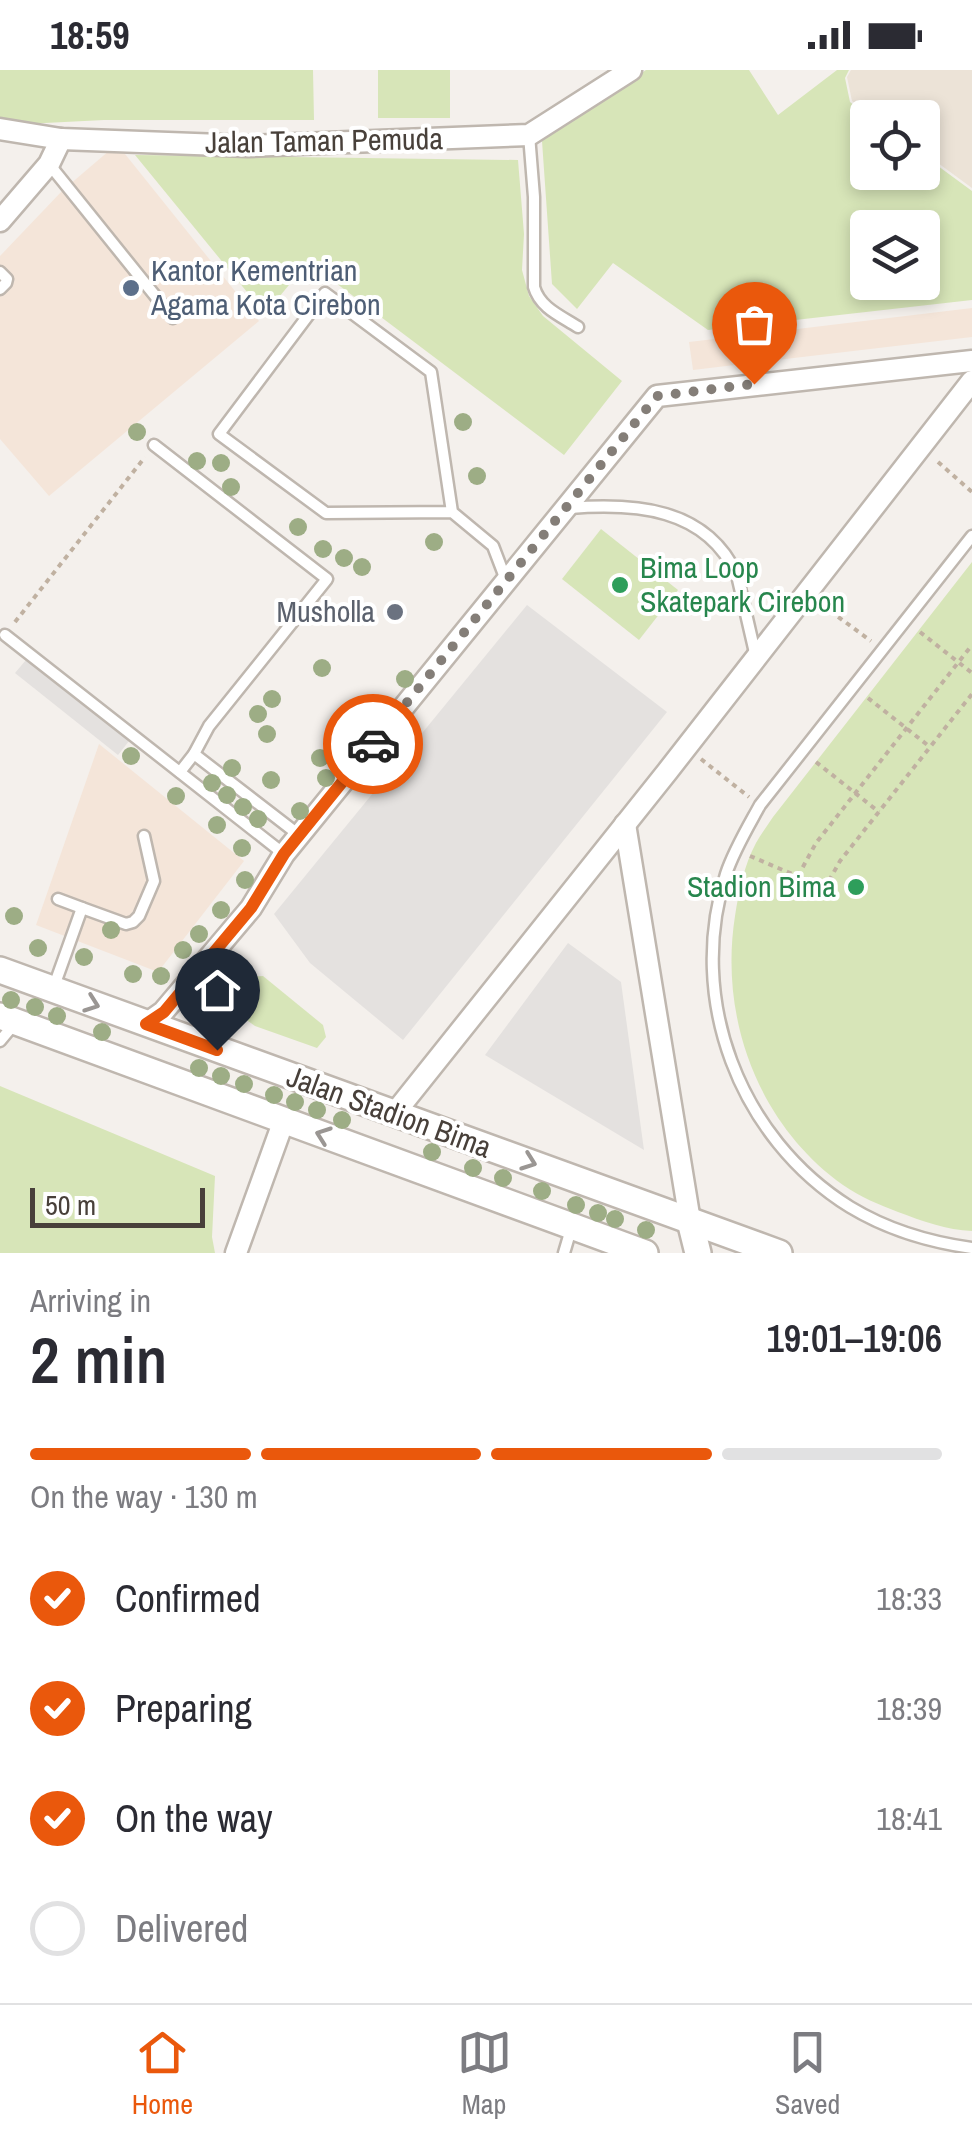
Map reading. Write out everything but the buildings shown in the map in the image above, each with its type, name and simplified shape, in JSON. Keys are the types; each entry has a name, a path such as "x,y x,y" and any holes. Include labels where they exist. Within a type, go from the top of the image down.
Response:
{"street":[{"path":"529,135 630,70"},
{"name":"Jalan Taman Pemuda","path":"0,129 61,140 248,146 529,135"},
{"path":"0,222 49,164 61,140"},
{"path":"130,1064 146,1024 164,1012 251,908 284,854 657,396 972,360"},
{"path":"382,1156 394,1114 972,381"},
{"path":"625,824 698,1253"},
{"name":"Jalan Stadion Bima","path":"0,970 778,1253"},
{"name":"Jalan Stadion Bima","path":"5,1026 130,1064 645,1253"},
{"path":"236,1253 284,1120"}],"lane":[{"path":"529,135 537,299 578,327"},
{"path":"49,164 174,318"},
{"path":"0,272 7,279 0,289"},
{"path":"452,512 431,372 325,293 219,434 326,513 452,512 493,546 506,581"},
{"path":"154,446 328,579 209,726 180,772"},
{"path":"566,508 606,505 669,514 710,538 732,564 756,658"},
{"path":"972,536 760,805 727,872 718,903 712,967 721,1030 743,1091 778,1144 800,1168 865,1215 909,1235 972,1248"},
{"path":"5,635 284,854"},
{"path":"194,754 299,836"},
{"path":"58,899 126,924 133,922 154,881 144,836"},
{"path":"53,990 82,908"},
{"path":"564,1253 572,1226"}],"path":[{"path":"5,635 154,446"},
{"path":"921,447 972,492"},
{"path":"806,594 883,650"},
{"path":"916,629 972,674"},
{"path":"798,876 816,842 972,646"},
{"path":"864,694 930,747"},
{"path":"748,856 826,888 840,861 972,694"},
{"path":"686,747 760,805"},
{"path":"813,760 878,812"}],"shaded area":[{"path":"851,70 972,70 972,188 940,164 940,100 852,100 847,77"},
{"name":"Kantor Kementrian Agama Kota Cirebon","path":"117,144 259,321 49,496 0,439 0,256 62,191"},
{"path":"972,308 972,337 693,370 689,342"},
{"path":"527,605 667,712 403,1040 310,963 274,914"},
{"path":"26,660 129,741 118,755 15,673"},
{"path":"99,744 244,861 158,972 36,925"},
{"path":"568,943 621,982 644,1150 485,1055"}],"green space":[{"path":"0,70 313,70 314,120 104,120 5,125 0,121"},
{"path":"378,70 450,70 450,118 378,118"},
{"path":"646,70 749,70 778,115 837,70 849,70 845,78 850,102 850,190 940,190 940,167 972,191 972,300 708,330 613,263 577,309 552,284 542,141"},
{"path":"135,155 518,160 524,234 522,270 529,296 543,316 622,381 564,455 308,262 265,314"},
{"name":"Bima Loop Skatepark Cirebon","path":"601,529 678,590 639,640 562,579"},
{"name":"Stadion Bima","path":"972,562 972,1231 925,1222 856,1193 813,1160 788,1132 751,1066 733,992 732,954 740,888 758,840"},
{"path":"263,976 323,1025 326,1037 317,1048 255,1026 234,1011 229,993 241,977"},
{"path":"0,1086 215,1176 215,1253 0,1253"}],"way so far":[{"path":"373,744 657,396 754,384"}],"place":[{"name":"Kantor Kementrian Agama Kota Cirebon","path":"131,288"},
{"name":"Bima Loop Skatepark Cirebon","path":"620,585"},
{"name":"Musholla","path":"395,612"},
{"name":"Stadion Bima","path":"856,887"}],"route":[{"path":"217,1050 146,1024 164,1012 251,908 284,854 373,744"}]}
